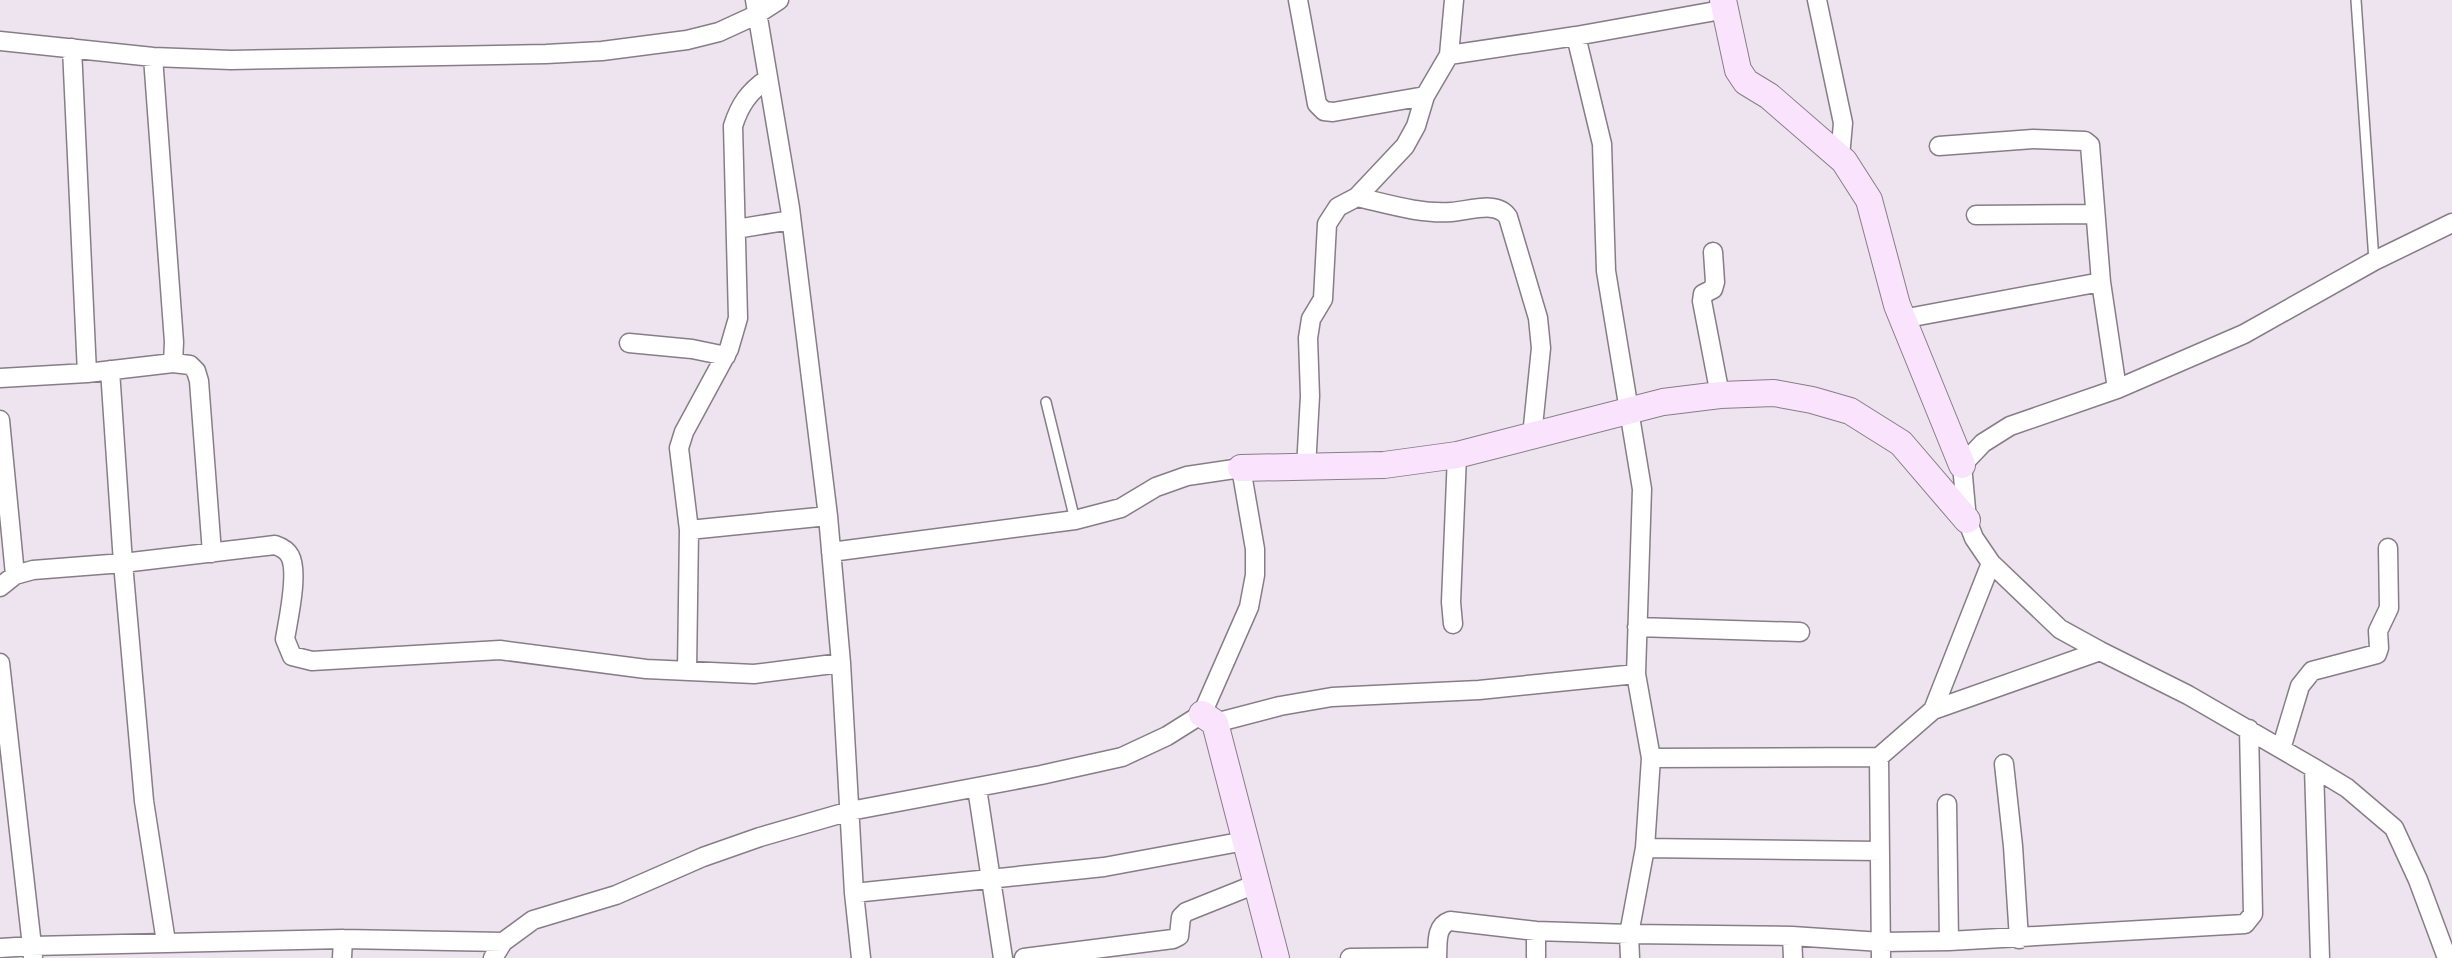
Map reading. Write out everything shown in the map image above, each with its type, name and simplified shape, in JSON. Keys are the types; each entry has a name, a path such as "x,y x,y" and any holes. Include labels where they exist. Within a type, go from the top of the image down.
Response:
{"street":[{"path":"0,41 153,57 231,60 602,51 687,40 719,32 755,7 779,0"},
{"path":"1298,0 1317,104 1324,111 1334,112 1425,96"},
{"path":"1305,468 1310,396 1308,338 1311,320 1323,299 1327,224 1338,207 1357,197 1405,146 1416,126 1425,96 1449,55 1454,0"},
{"path":"1817,0 1843,123 1840,157"},
{"path":"1449,55 1576,36 1725,4 1738,70 1746,82 1769,96 1840,157 1869,200 1902,319 1962,465 1967,520 1974,537 1991,563 2060,628 2100,651 2188,695 2281,748 2347,788 2394,828 2418,880 2447,958"},
{"path":"755,7 791,220 828,516 841,663 854,893 861,958"},
{"path":"1576,36 1602,144 1606,271 1642,489 1636,674 1651,758 1646,848 1629,934 1630,958"},
{"path":"72,48 87,373"},
{"path":"153,57 174,342 173,363"},
{"path":"687,671 688,530 679,448 684,432 726,356 738,318 733,126 739,107 752,90 767,79"},
{"path":"1939,146 2033,139 2085,141 2090,145 2101,282 2116,389"},
{"path":"1357,197 1420,211 1450,212 1498,207 1509,217 1538,318 1540,348 1532,436"},
{"path":"1976,215 2095,214"},
{"path":"736,229 791,220"},
{"path":"1962,465 1983,442 2010,426 2116,389 2244,334 2374,261 2452,223"},
{"path":"1713,252 1715,282 1713,289 1703,294 1702,301 1720,396"},
{"path":"1902,319 2101,282"},
{"path":"628,343 692,349 726,356"},
{"path":"0,378 87,373 173,363 190,365 196,371 199,381 212,553"},
{"path":"110,370 123,563 144,801 166,942"},
{"path":"831,552 1075,520 1121,508 1156,487 1187,476 1241,468 1384,465 1457,455 1663,402 1774,393 1812,400 1850,411 1900,443 1967,520"},
{"path":"0,420 15,574"},
{"path":"1453,624 1457,455"},
{"path":"1241,468 1256,549 1255,575 1249,607 1208,719 1245,841 1276,958"},
{"path":"688,530 828,516"},
{"path":"0,587 15,574 33,570 123,563 275,545 283,548 290,556 294,568 285,639 292,656 312,661 500,650 586,663 754,674 841,663"},
{"path":"2281,748 2300,686 2306,676 2312,671 2377,654 2378,631 2389,608 2388,548"},
{"path":"1933,710 1991,563"},
{"path":"1637,627 1800,632"},
{"path":"1651,758 1879,757 1933,710 2100,651"},
{"path":"0,663 32,952"},
{"path":"494,958 503,942 534,920 616,895 703,857 750,840 850,811 977,788 1122,757 1208,719 1332,697 1479,690 1636,674"},
{"path":"1350,958 1438,958 1439,929 1444,923 1450,921 1536,931 1792,936 1881,950 1949,941 2019,939 2245,924 2253,914 2249,729"},
{"path":"1879,757 1881,950"},
{"path":"2004,764 2013,846 2019,939"},
{"path":"2314,768 2320,958"},
{"path":"977,788 1004,958"},
{"path":"1947,804 1949,941"},
{"path":"854,893 1104,867 1245,841"},
{"path":"1646,848 1879,851"},
{"path":"1024,958 1173,939 1179,936 1181,917 1186,912 1256,884"},
{"path":"1536,931 1536,958"},
{"path":"1792,936 1793,958"},
{"path":"342,958 343,939"},
{"path":"0,948 32,952 166,942 343,939 503,942"}],"lane":[{"path":"2356,0 2374,261"},
{"path":"1046,402 1075,520"}]}
